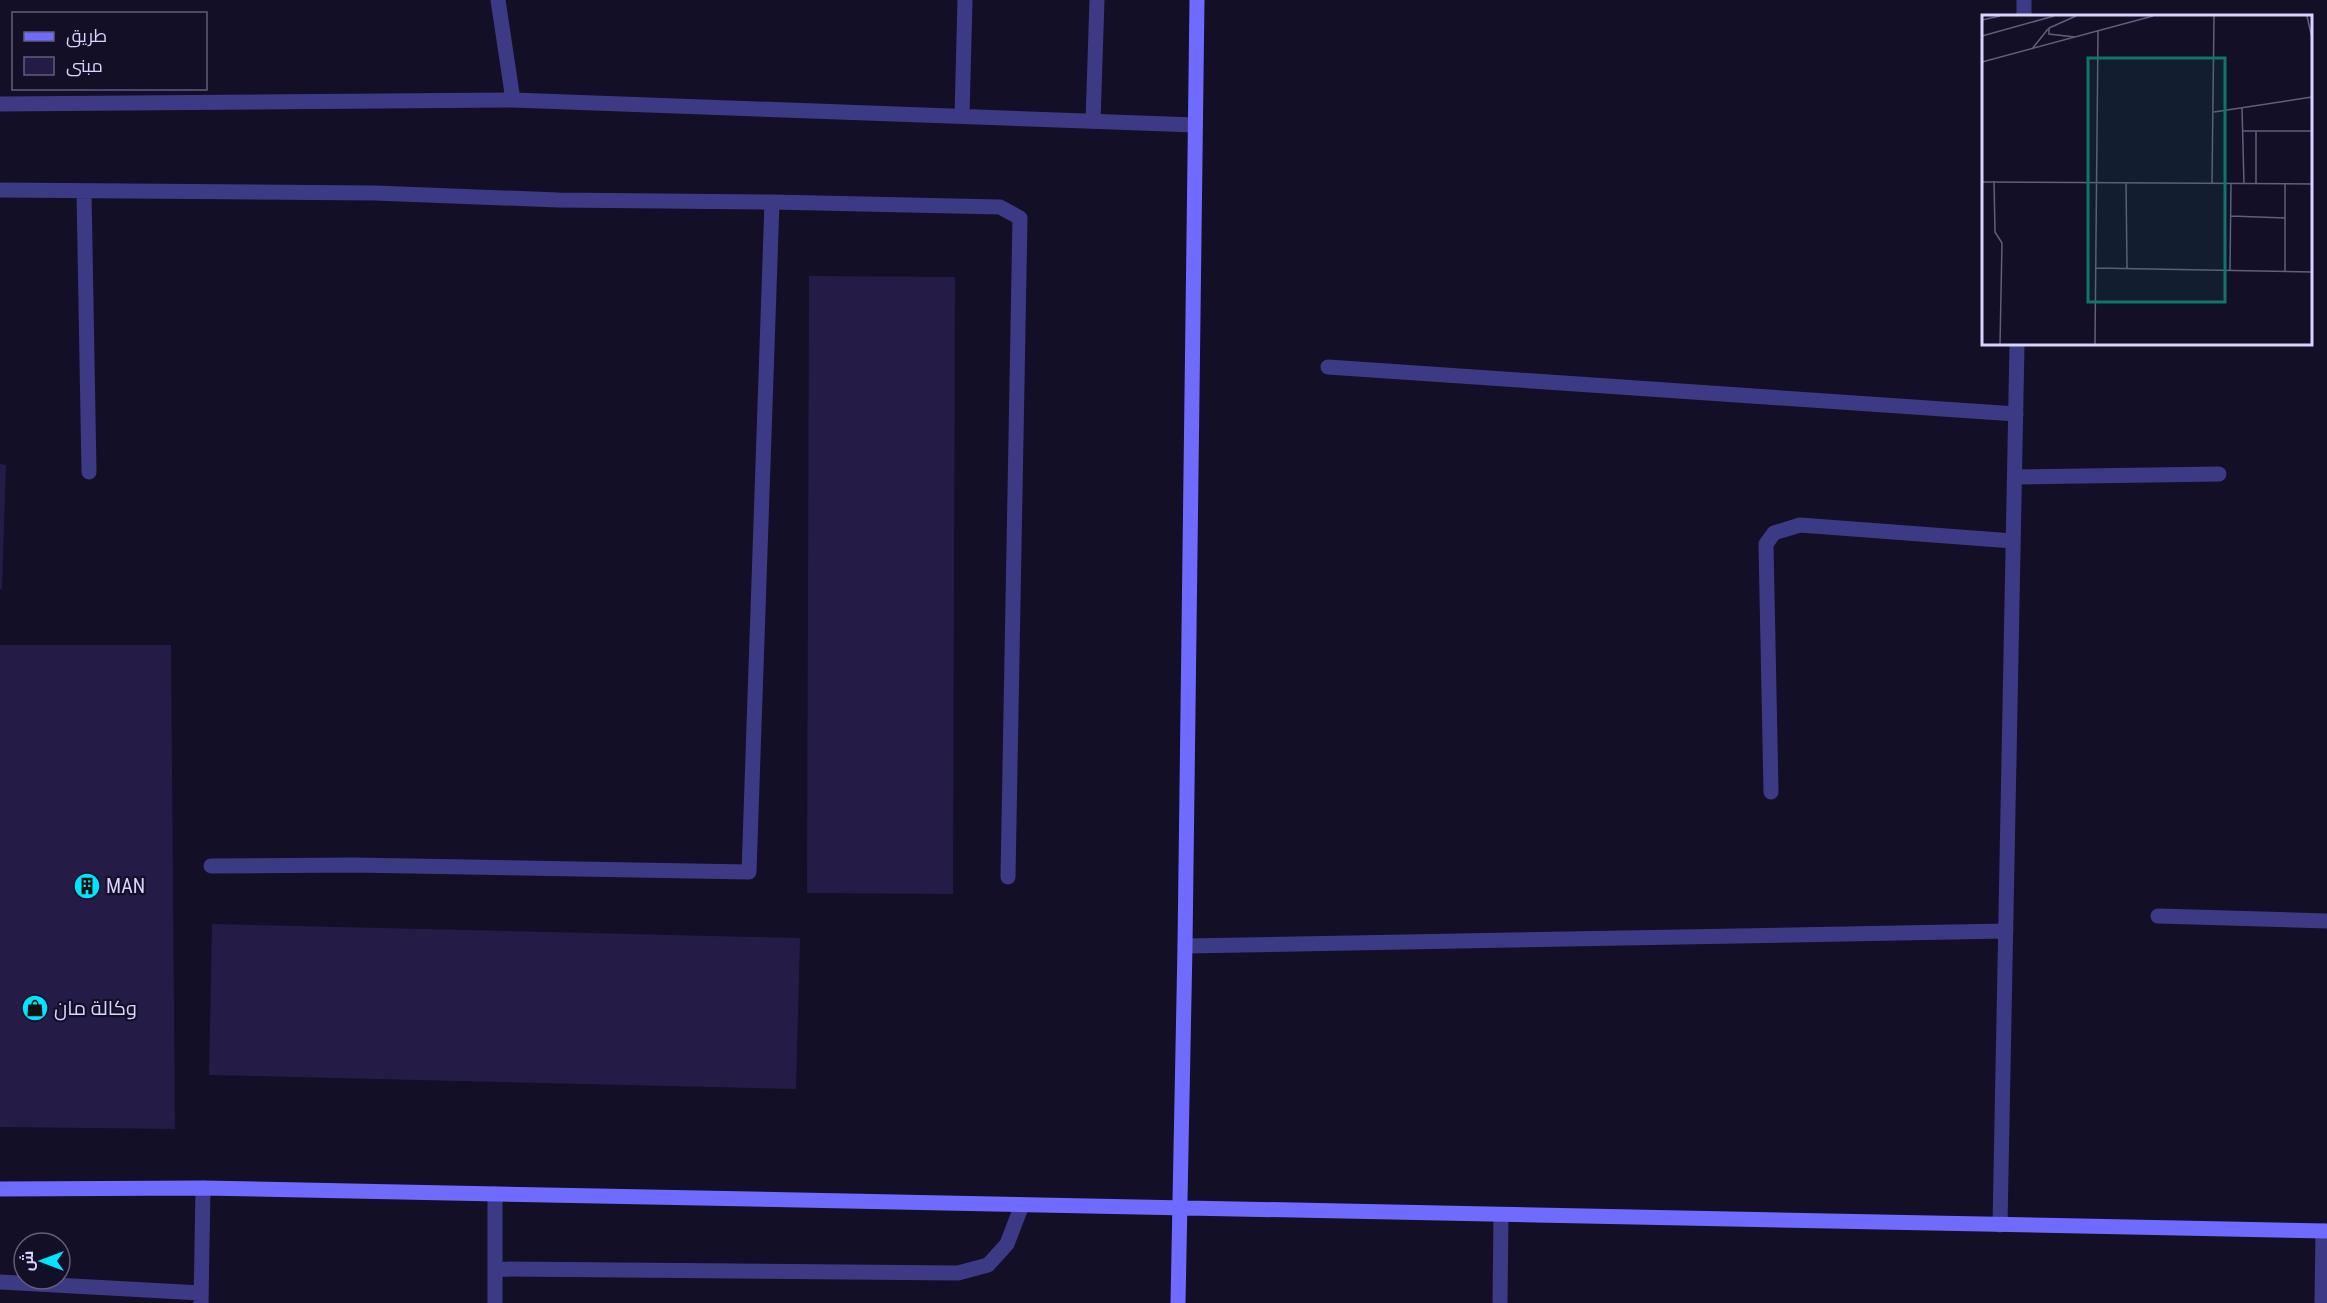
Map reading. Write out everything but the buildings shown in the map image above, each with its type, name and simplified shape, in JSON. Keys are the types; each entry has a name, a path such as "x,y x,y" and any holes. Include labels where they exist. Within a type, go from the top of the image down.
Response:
{"street":[{"path":"498,0 513,100"},
{"path":"962,116 965,0"},
{"path":"1094,121 1096,0"},
{"path":"1178,1303 1197,0"},
{"path":"0,104 513,100 1195,125"},
{"path":"0,190 375,193 558,200 1000,207 1020,218 1008,877"},
{"path":"84,191 89,472"},
{"path":"211,866 354,865 749,872 772,202"},
{"path":"2000,1225 2018,345"},
{"path":"1328,367 2016,414"},
{"path":"2015,477 2219,474"},
{"path":"1771,792 1766,544 1774,534 1800,525 2013,541"},
{"path":"2158,916 2327,921"},
{"path":"1185,946 2006,931"},
{"path":"0,1189 203,1188 2325,1231 2322,1303"},
{"path":"0,1282 201,1298 203,1188"},
{"path":"495,1194 495,1303"},
{"path":"495,1269 958,1273 988,1265 1007,1244 1022,1205"},
{"path":"1500,1303 1501,1215"}],"place":[{"name":"MAN","path":"87,886"},
{"name":"وكالة مان","path":"35,1008"}]}
